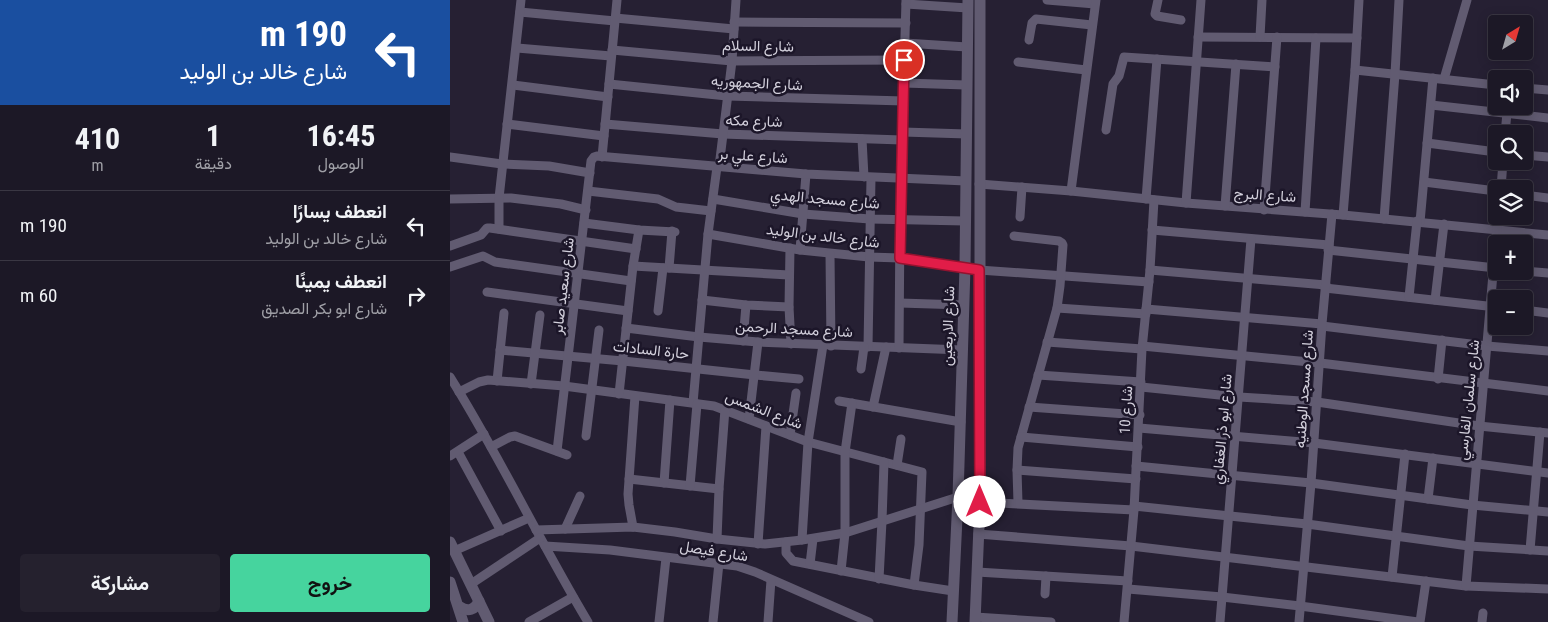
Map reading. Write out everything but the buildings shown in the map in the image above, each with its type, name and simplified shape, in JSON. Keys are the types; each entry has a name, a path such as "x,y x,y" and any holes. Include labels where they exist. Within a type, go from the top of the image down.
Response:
{"street":[{"path":"500,229 498,198 513,85 521,0"},
{"path":"602,157 617,0"},
{"path":"690,486 696,369 704,270 732,61 736,0"},
{"name":"شارع الاربعين","path":"975,619 980,502 980,0"},
{"path":"1047,0 1095,2 1071,191"},
{"path":"1158,0 1155,14 1157,16 1181,20"},
{"path":"1186,203 1201,0"},
{"path":"1260,37 1262,0"},
{"path":"1343,215 1359,0"},
{"path":"1384,218 1399,0"},
{"path":"1444,79 1467,0"},
{"path":"899,348 900,219 906,2 968,4"},
{"name":"شارع الاربعين","path":"952,622 965,267 968,4"},
{"path":"520,12 734,25 906,22"},
{"path":"1029,40 1032,23 1036,19 1092,26"},
{"path":"1198,37 1357,38"},
{"path":"1264,210 1277,37"},
{"path":"1305,212 1316,38"},
{"path":"905,44 967,47"},
{"name":"شارع السلام","path":"517,48 732,61 904,60"},
{"path":"1106,130 1114,84 1119,76 1123,59 1126,56 1275,67"},
{"name":"شارع 10","path":"1124,622 1136,479 1142,347 1150,270 1152,230 1150,200 1157,59"},
{"path":"1018,62 1086,70"},
{"path":"1225,206 1236,64"},
{"path":"1355,70 1488,84"},
{"path":"1409,297 1424,182 1433,78"},
{"path":"904,83 966,85"},
{"name":"شارع الجمهوريه","path":"609,84 727,96 904,101"},
{"path":"513,85 608,97"},
{"path":"1533,89 1548,90"},
{"path":"1431,105 1488,111"},
{"path":"1523,115 1548,118"},
{"path":"507,124 604,136"},
{"name":"شارع مكه","path":"606,124 723,134 862,139 967,134"},
{"path":"861,369 866,347 870,219 862,139"},
{"path":"1427,143 1488,151"},
{"name":"شارع سعيد صابر","path":"557,451 592,159 595,156 602,157"},
{"path":"1533,156 1548,157"},
{"path":"450,157 502,164 549,166 590,173"},
{"name":"شارع علي بر","path":"602,157 806,174 966,181"},
{"path":"800,250 806,174"},
{"path":"1424,182 1488,190"},
{"name":"شارع البرج","path":"979,184 1264,210 1384,218 1548,235"},
{"path":"1020,217 1022,187"},
{"path":"588,191 658,199 676,207 711,211"},
{"path":"1533,196 1548,198"},
{"path":"450,199 498,198 536,200 586,210"},
{"name":"شارع مسجد الهدي","path":"713,199 803,214 870,219 965,220"},
{"name":"شارع مسجد الوطنيه","path":"1299,622 1312,483 1322,325 1332,214"},
{"path":"584,223 639,230 673,231 658,311"},
{"path":"1435,300 1444,224"},
{"name":"شارع سلمان الفارسي","path":"1497,225 1497,235"},
{"path":"450,246 481,235 487,228 490,228 636,249"},
{"path":"619,394 631,281 639,230"},
{"path":"1152,230 1251,239 1488,267"},
{"name":"شارع خالد بن الوليد","path":"708,234 830,254 900,258 979,270 1149,282"},
{"path":"1014,236 1061,242 1063,245 1056,308 1017,453 1018,504"},
{"name":"شارع ابو ذر الغفاري","path":"1220,622 1251,239"},
{"path":"790,248 789,307 791,344"},
{"path":"802,540 808,442 827,345 830,254"},
{"path":"450,267 480,257 495,262 631,281"},
{"path":"633,266 789,276"},
{"path":"1150,270 1248,278 1488,306"},
{"path":"1533,272 1548,273"},
{"path":"486,292 628,311"},
{"path":"702,300 789,307"},
{"path":"900,303 963,305"},
{"path":"743,340 746,305"},
{"path":"1056,308 1245,317 1548,352"},
{"path":"1533,311 1548,313"},
{"path":"498,381 504,313"},
{"path":"531,384 540,315"},
{"name":"شارع مسجد الرحمن","path":"626,328 758,342 962,350"},
{"path":"586,436 600,330"},
{"name":"شارع سلمان الفارسي","path":"1466,586 1479,426 1489,335"},
{"path":"1438,379 1442,340"},
{"path":"749,419 758,342"},
{"path":"1046,342 1142,347 1320,363 1548,391"},
{"path":"873,407 886,347"},
{"name":"حارة السادات","path":"500,350 799,379"},
{"path":"1038,375 1141,384 1239,397 1317,402 1479,426 1544,433 1536,471 1530,550"},
{"path":"450,377 484,434 588,622"},
{"name":"شارع الشمس","path":"459,392 479,382 488,380 564,386 695,403 726,409 808,442 922,472 921,509"},
{"path":"790,435 796,393"},
{"path":"634,527 629,505 629,479 635,396"},
{"path":"664,483 670,400"},
{"path":"839,401 960,422"},
{"path":"841,570 845,533 846,452 852,404"},
{"path":"1029,407 1140,415"},
{"path":"717,539 726,409"},
{"path":"758,544 766,426"},
{"path":"1139,428 1314,443 1548,473"},
{"path":"484,434 454,454 501,531"},
{"path":"491,447 510,436 515,436 567,455"},
{"path":"1021,437 1138,447"},
{"path":"897,465 901,439"},
{"path":"1392,577 1405,454"},
{"path":"1428,499 1433,458"},
{"path":"878,579 884,462"},
{"path":"1136,466 1312,483 1472,505 1548,512"},
{"path":"1017,470 1136,479"},
{"path":"629,479 719,489"},
{"path":"564,529 580,496"},
{"path":"536,530 634,527 758,544 786,542 845,533 958,497"},
{"path":"980,502 1134,508 1229,516 1307,524 1469,546 1548,551"},
{"path":"914,586 918,562 921,509"},
{"path":"489,622 452,546 501,531 529,518"},
{"path":"978,534 1131,546 1303,565 1466,586 1548,589"},
{"path":"810,564 813,538"},
{"path":"471,584 543,542"},
{"name":"شارع فيصل","path":"543,542 737,566 755,572 869,622"},
{"path":"786,542 786,553 793,561 914,586 953,591"},
{"path":"659,622 666,558"},
{"path":"714,622 719,563"},
{"path":"977,572 1046,576 1128,585 1419,622 1426,582"},
{"path":"1045,594 1046,576"},
{"path":"768,622 772,580"},
{"path":"450,582 464,622"},
{"path":"529,622 573,597"},
{"path":"460,607 471,610 475,608 479,601"},
{"path":"975,619 1051,622"}],"route":[{"path":"904,60 900,258 979,270 980,502"}]}
